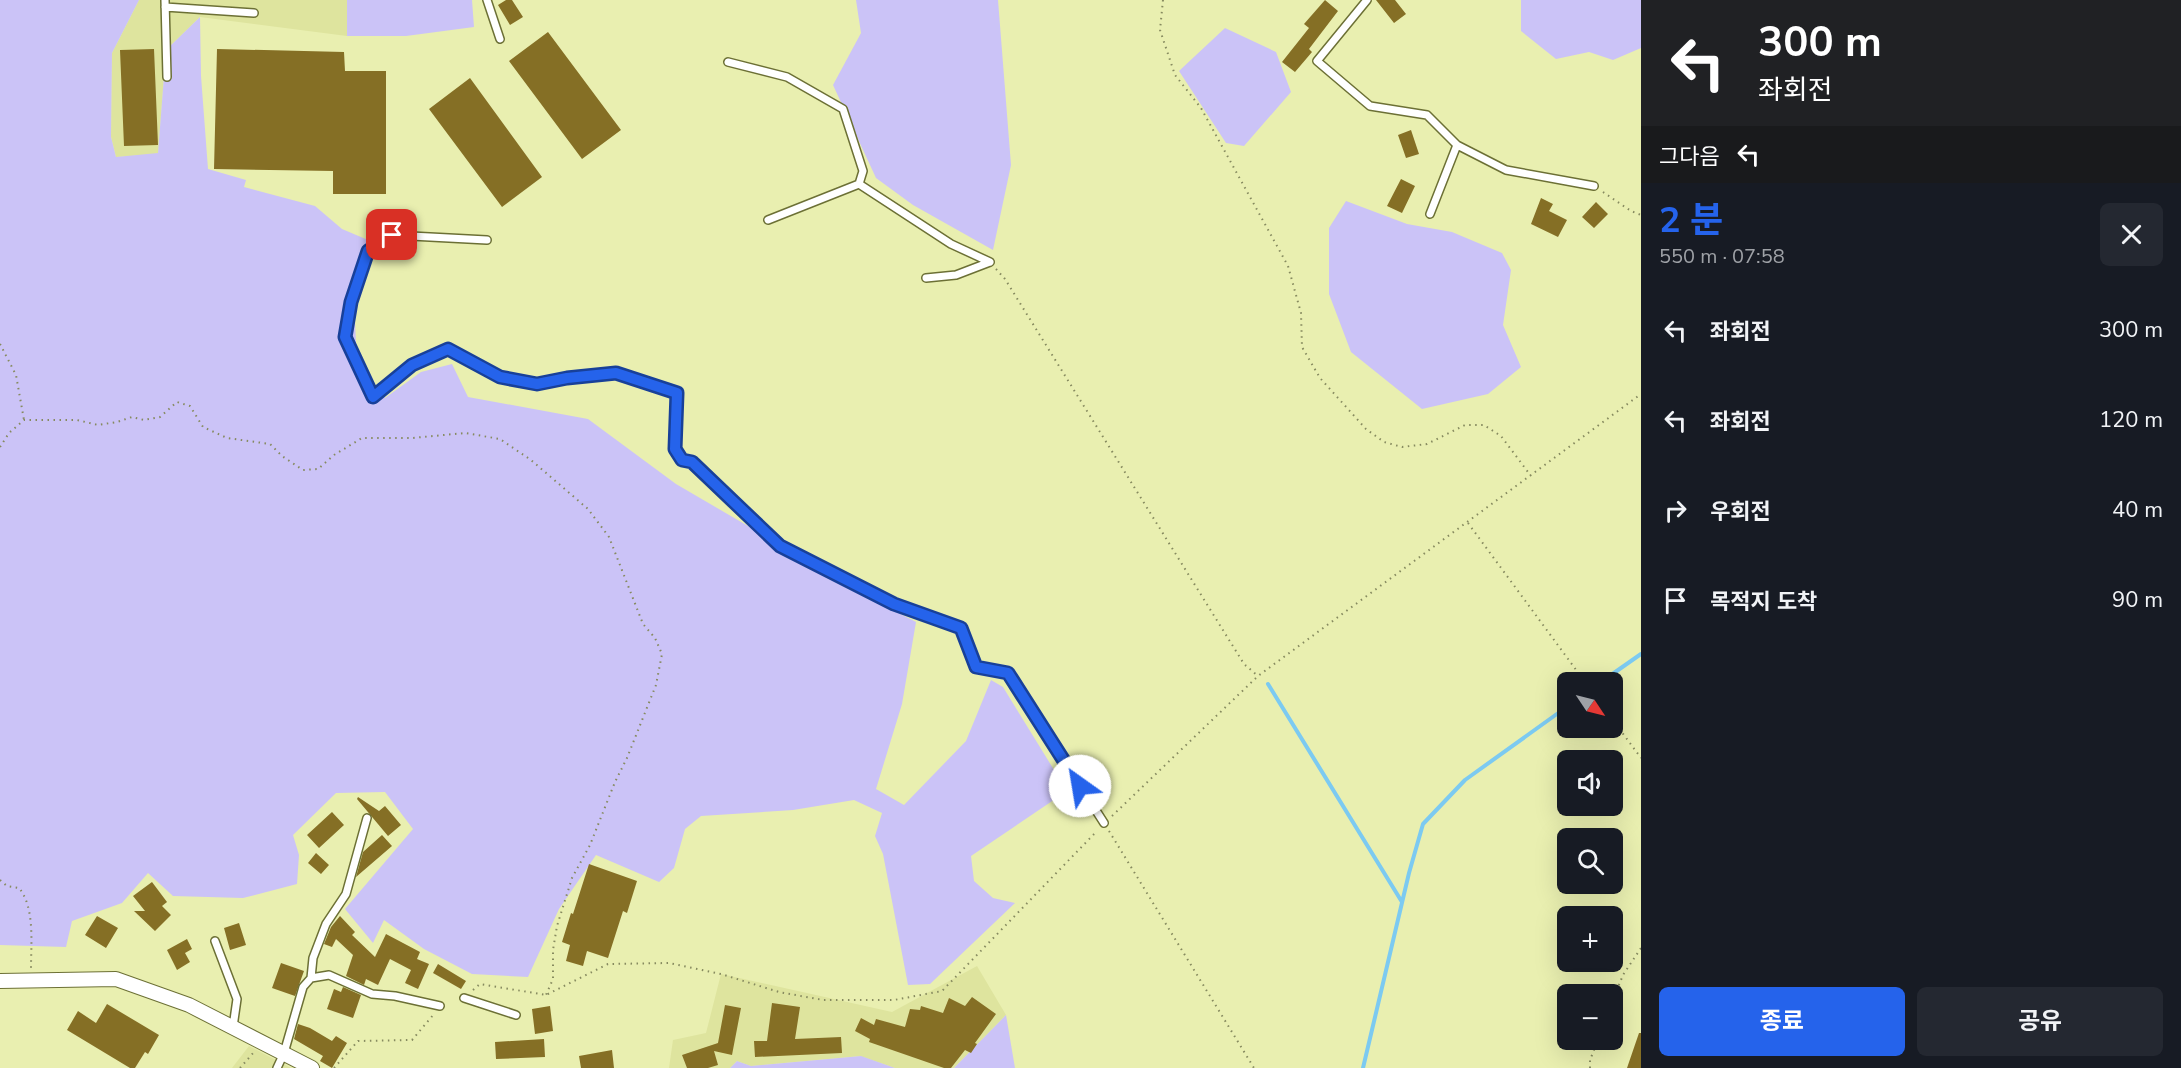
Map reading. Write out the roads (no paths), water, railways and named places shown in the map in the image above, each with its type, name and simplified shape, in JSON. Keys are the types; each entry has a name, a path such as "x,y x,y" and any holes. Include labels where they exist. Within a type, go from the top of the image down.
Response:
{"street":[{"path":"0,981 116,979 189,1005 312,1068"}],"lane":[{"path":"487,0 500,39"},
{"path":"1367,0 1317,61 1370,106 1427,115 1457,145 1506,170 1594,186"},
{"path":"167,77 165,4 254,13"},
{"path":"728,62 787,77 843,109 863,171 859,184"},
{"path":"1430,214 1457,145"},
{"path":"768,220 859,184"},
{"path":"859,184 951,244 990,262 956,275 926,278"},
{"path":"487,240 392,235 368,251 351,302 345,337 373,397 412,365 448,349 500,377 537,384 567,378 616,373 677,393 675,449 682,460 692,462 780,546 894,604 961,628 976,667 1008,673 1104,823"},
{"path":"277,1068 284,1053 303,987 311,978 313,958 326,924 346,894 366,818"},
{"path":"215,940 237,999 233,1027"},
{"path":"311,978 329,975 372,994 395,996 440,1006"},
{"path":"464,998 516,1015"}],"waterway":[{"path":"1615,672 1641,654"},
{"path":"1268,684 1402,902"},
{"path":"1363,1068 1409,873 1423,824 1465,780 1557,714"}]}
